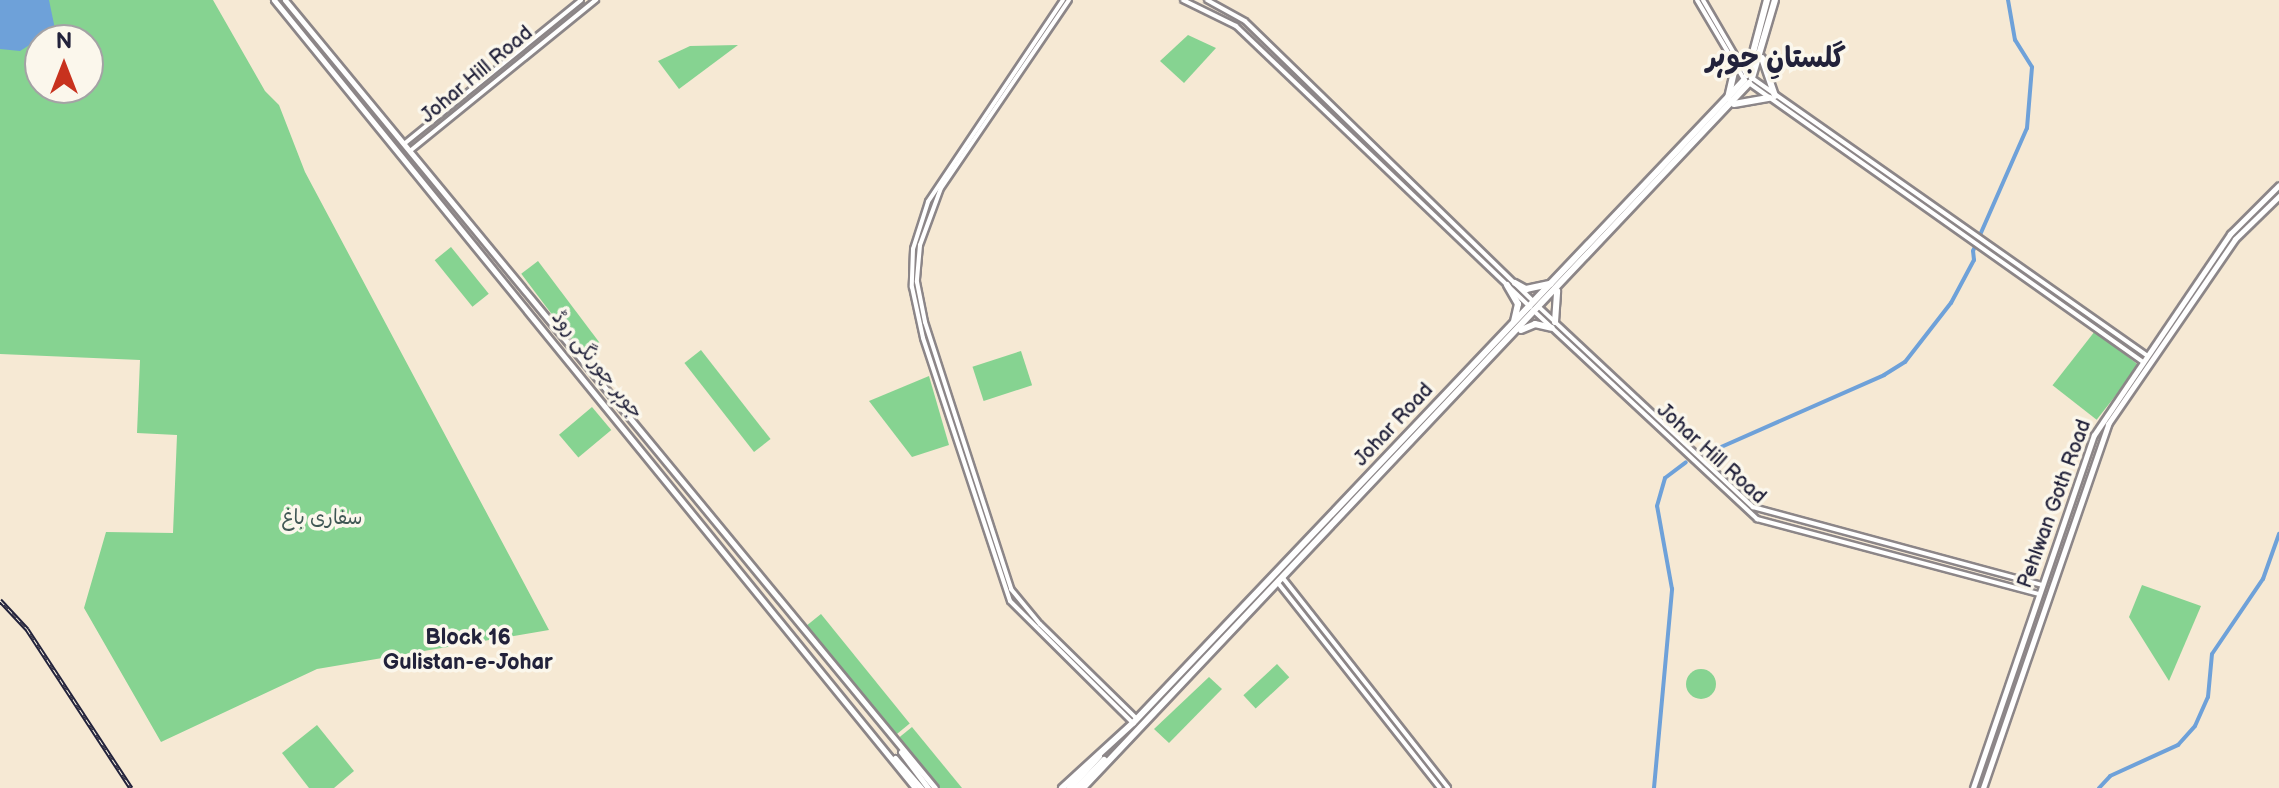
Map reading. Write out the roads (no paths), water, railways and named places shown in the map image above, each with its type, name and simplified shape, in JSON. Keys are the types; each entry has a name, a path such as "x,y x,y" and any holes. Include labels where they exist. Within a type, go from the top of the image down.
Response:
{"main road":[{"name":"جوہر چورنگی روڈ","path":"274,0 444,198 918,788"},
{"name":"جوہر چورنگی روڈ","path":"285,0 410,151 444,198"},
{"name":"Johar Road","path":"1747,79 1767,0"},
{"name":"Johar Road","path":"1083,788 1106,753 1135,721 1731,103 1761,54 1775,0"},
{"path":"1735,68 1731,103 1772,97 1761,54"},
{"name":"Pehlwan Goth Road","path":"1983,788 2094,435 2230,234 2279,185"},
{"name":"Pehlwan Goth Road","path":"1973,788 2042,585 2101,438 2235,239 2279,196"},
{"name":"جوہر چورنگی روڈ","path":"452,208 757,575 928,788"},
{"path":"1507,285 1518,304 1513,329 1535,324 1553,325 1556,285 1535,289 1515,283"},
{"path":"2119,395 2125,400"},
{"name":"Johar Road","path":"1062,788 1089,759 1106,753 1279,579 1431,414"},
{"path":"744,572 750,567"},
{"path":"751,581 757,575"},
{"path":"2030,619 2038,621"},
{"path":"1988,745 1996,748"},
{"name":"جوہر چورنگی روڈ","path":"898,748 935,788"},
{"path":"1070,788 1106,753"},
{"path":"1077,788 1094,765"}],"street":[{"name":"Johar Hill Road","path":"404,144 581,0"},
{"name":"Johar Hill Road","path":"410,151 596,0"},
{"path":"1063,0 939,181 918,226 911,266 915,309 1010,601 1135,721"},
{"path":"944,394 918,292 918,258 926,225 948,178 1069,0"},
{"path":"1183,0 1236,26 1507,285 1753,507 2042,585"},
{"path":"1207,0 1245,21 1515,283 1534,307"},
{"path":"1700,0 1735,68 1747,79 2145,359"},
{"path":"1700,0 1747,79"},
{"path":"558,17 563,24"},
{"path":"1500,278 1504,273"},
{"name":"Johar Hill Road","path":"1553,325 1757,519 2039,594"},
{"path":"1279,579 1414,750 1448,788"},
{"path":"1414,750 1440,788"}],"water":[{"path":"0,0 49,0 54,24 24,24 24,48 20,51 0,49"}],"waterway":[{"path":"1703,455 1884,375 1905,362 1951,303 1974,260 1973,251 2027,128 2032,67 2015,40 2008,0"},
{"path":"1654,788 1672,589 1657,506 1665,478 1686,462"},
{"path":"2099,788 2110,776 2178,745 2195,726 2208,697 2212,654 2263,579 2279,534"}],"railway":[{"path":"0,600 27,629 131,788"}],"district":[{"name":"گلستانِ جوہر","path":"1776,59"},
{"name":"Block 16 Gulistan-e-Johar","path":"468,650"}],"park label":[{"name":"سفاری باغ","path":"322,518"}]}
